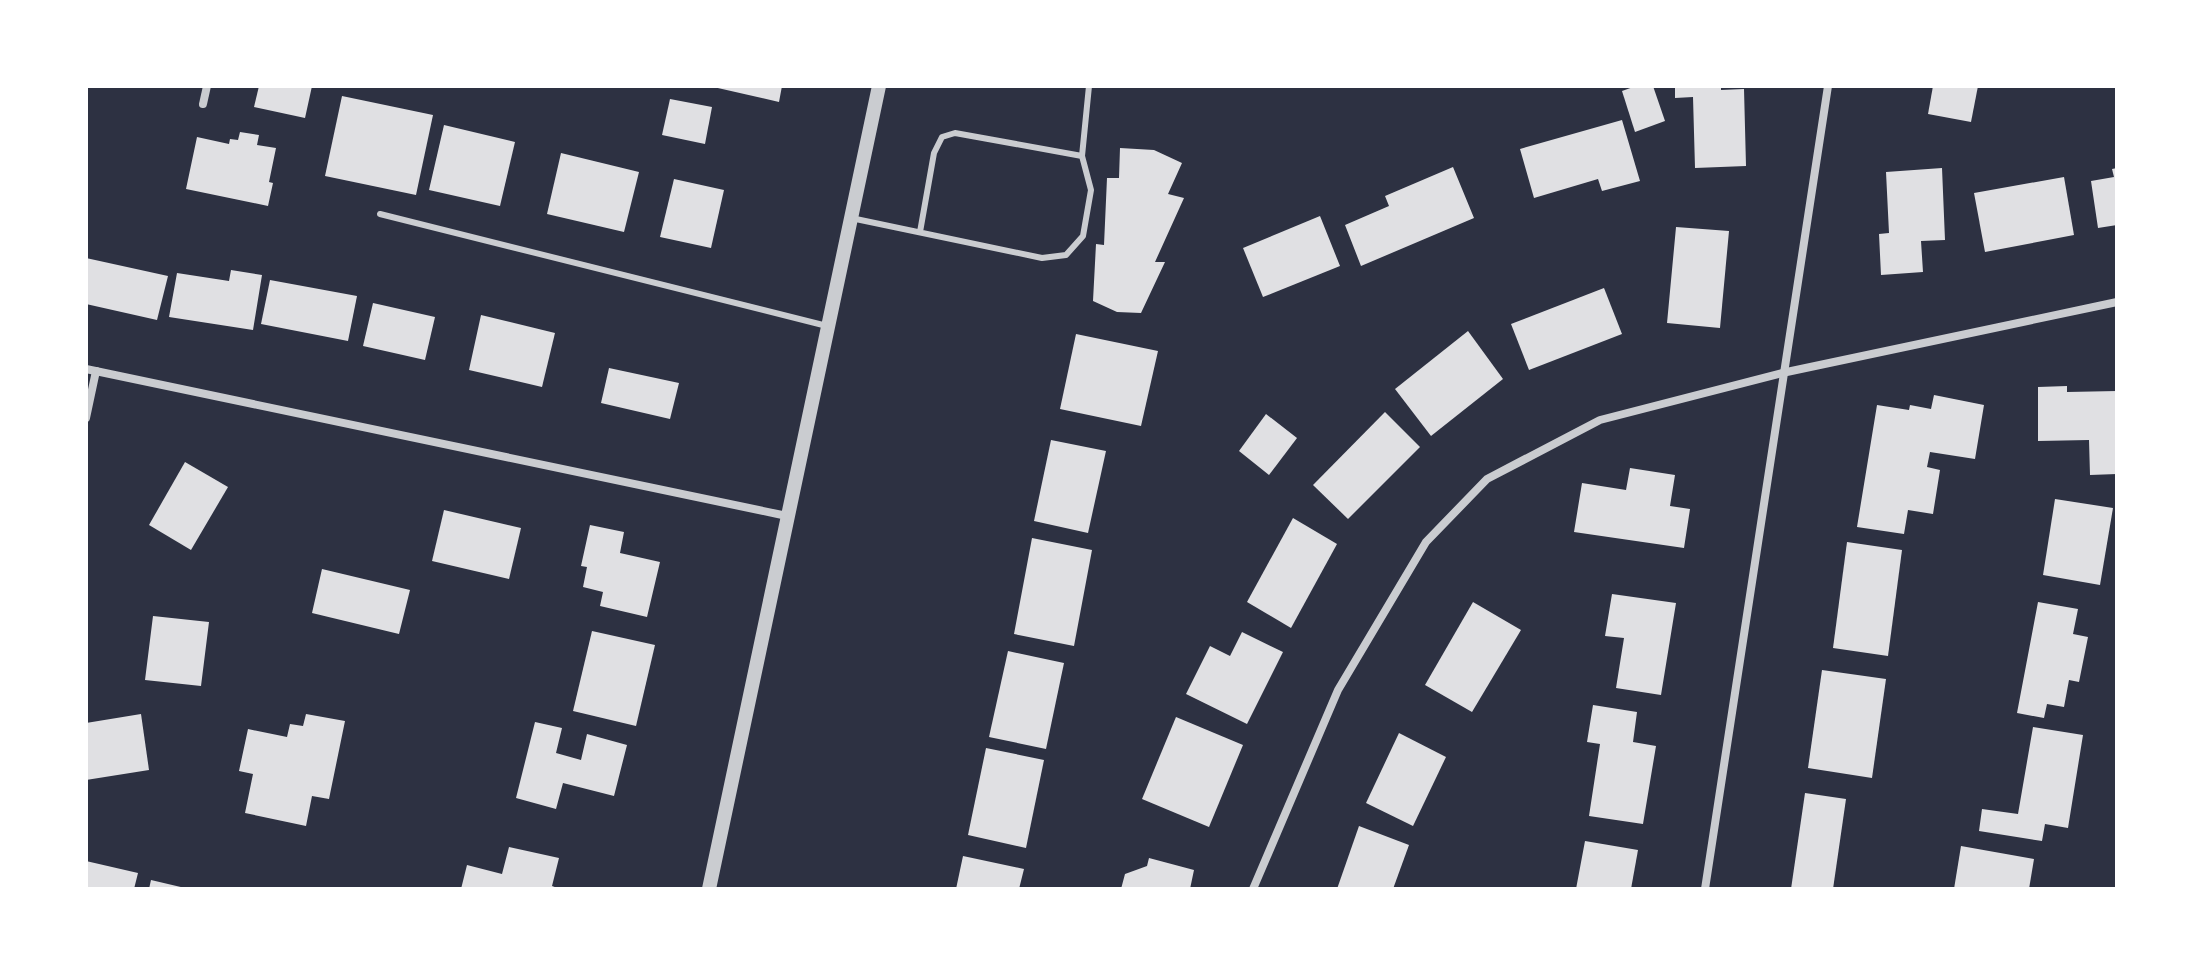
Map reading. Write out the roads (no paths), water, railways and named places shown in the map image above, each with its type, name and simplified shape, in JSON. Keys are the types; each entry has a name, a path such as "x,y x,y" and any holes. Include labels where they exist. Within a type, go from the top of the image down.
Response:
{"street":[{"path":"203,104 207,86"},
{"path":"709,889 879,86"},
{"path":"1705,889 1828,86"},
{"path":"1253,889 1338,690 1426,542 1487,479 1600,420 1782,373 2117,302"},
{"path":"86,418 91,370 787,516"}],"lane":[{"path":"851,218 1042,258 1066,255 1083,236 1091,190 1082,156 1089,86"},
{"path":"920,232 934,153 942,137 955,133 1082,156"},
{"path":"380,214 827,326"}]}
